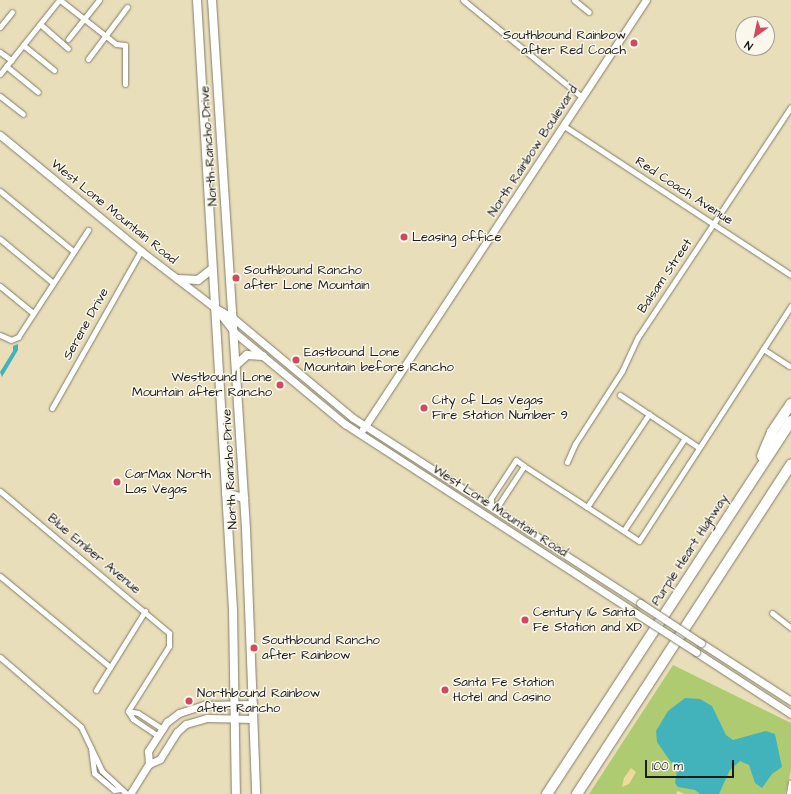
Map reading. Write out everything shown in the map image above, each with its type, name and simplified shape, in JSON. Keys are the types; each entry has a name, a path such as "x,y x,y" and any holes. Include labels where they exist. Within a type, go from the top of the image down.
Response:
{"highway":[{"path":"753,478 772,432 791,404"},
{"name":"Purple Heart Highway","path":"547,794 791,421"},
{"path":"577,794 791,464"}],"main road":[{"name":"North Rancho Drive","path":"197,0 233,609 236,794"},
{"path":"207,0 213,11"},
{"name":"North Rancho Drive","path":"212,0 244,498 256,794"},
{"name":"North Rainbow Boulevard","path":"360,434 646,0"},
{"name":"West Lone Mountain Road","path":"0,135 141,250 214,307 233,318 365,426 791,701"},
{"path":"178,279 198,280 212,269"},
{"name":"West Lone Mountain Road","path":"214,307 234,332 360,434 791,714"},
{"path":"236,365 247,355 263,356"},
{"path":"394,456 399,448"},
{"path":"406,464 411,456"},
{"path":"437,484 442,476"},
{"path":"444,489 450,481"},
{"path":"226,493 244,498"},
{"path":"468,504 473,496"},
{"path":"485,515 491,507"},
{"path":"149,764 148,751 160,732 179,712 190,708 234,704 253,704"},
{"path":"129,794 149,764 160,759 177,732 186,724 207,718 253,719"}],"street":[{"path":"0,74 60,0 116,44 125,45 126,84"},
{"path":"68,39 99,0"},
{"path":"463,0 582,97"},
{"path":"574,0 589,12"},
{"path":"88,59 127,7"},
{"path":"0,26 12,12"},
{"path":"40,24 68,48"},
{"path":"23,45 54,70"},
{"path":"0,52 11,60"},
{"path":"6,66 38,92"},
{"path":"0,96 23,114"},
{"name":"Balsam Street","path":"567,462 575,444 622,371 638,337 791,107"},
{"name":"Red Coach Avenue","path":"564,126 791,275"},
{"path":"0,192 73,251"},
{"path":"0,335 10,340 18,337 52,282 88,230"},
{"path":"0,239 52,282"},
{"name":"Serene Drive","path":"52,408 141,250"},
{"path":"0,286 33,313"},
{"path":"524,466 499,504 491,507 491,498 516,460 639,541 697,453 698,447 791,306"},
{"path":"763,349 789,366"},
{"path":"620,395 698,447"},
{"path":"587,507 649,414"},
{"path":"624,530 685,438"},
{"name":"Blue Ember Avenue","path":"0,491 166,628 171,637 169,646 128,711 138,713 160,732"},
{"path":"0,576 110,667"},
{"path":"96,690 145,611"},
{"path":"772,613 791,628"},
{"path":"0,657 81,727 102,771 120,789 129,794"},
{"path":"91,748 94,773 114,790 120,789"},
{"path":"789,794 791,782"}],"green space":[{"path":"673,665 791,723 791,771 785,794 684,794 678,791 676,794 589,794"}],"sand":[{"path":"631,768 636,772 629,784 622,787 624,778"}],"water":[{"path":"18,344 18,350 2,377 0,372 13,351 13,346"},
{"path":"685,698 700,699 712,706 726,735 733,740 766,731 775,734 782,767 772,774 762,788 755,783 749,765 740,761 730,770 719,794 700,794 695,790 678,787 675,783 677,771 657,742 656,731 668,711"}],"place":[{"name":"Southbound Rainbow after Red Coach","path":"634,43"},
{"name":"Leasing office","path":"404,237"},
{"name":"Southbound Rancho after Lone Mountain","path":"236,278"},
{"name":"Eastbound Lone Mountain before Rancho","path":"296,360"},
{"name":"Westbound Lone Mountain after Rancho","path":"280,385"},
{"name":"City of Las Vegas Fire Station Number 9","path":"424,408"},
{"name":"CarMax North Las Vegas","path":"117,482"},
{"name":"Century 16 Santa Fe Station and XD","path":"525,620"},
{"name":"Southbound Rancho after Rainbow","path":"254,648"},
{"name":"Santa Fe Station Hotel and Casino","path":"445,690"},
{"name":"Northbound Rainbow after Rancho","path":"189,701"}]}
